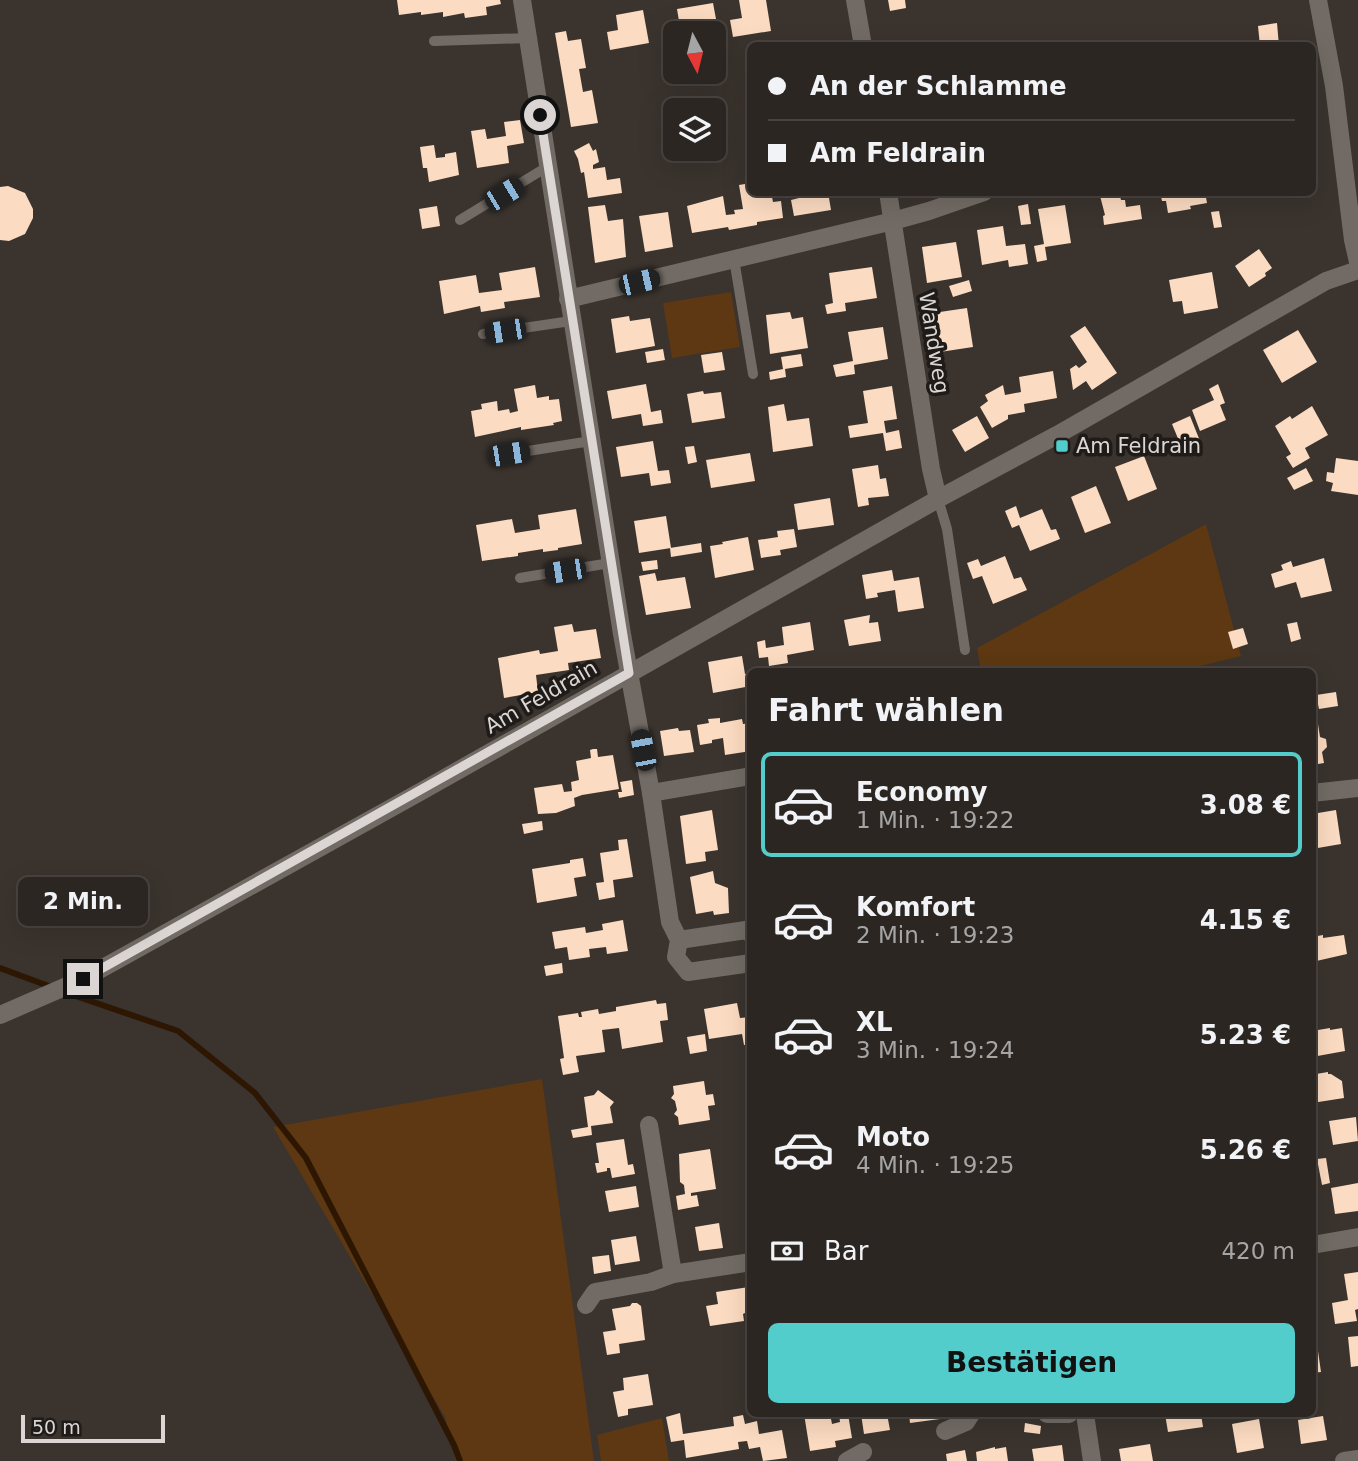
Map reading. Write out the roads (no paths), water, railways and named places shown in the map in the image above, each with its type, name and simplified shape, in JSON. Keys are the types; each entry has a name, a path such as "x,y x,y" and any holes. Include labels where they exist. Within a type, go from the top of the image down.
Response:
{"street":[{"path":"522,0 610,563 651,793 670,922 679,940 676,957 688,972 747,964"},
{"path":"855,0 862,42"},
{"path":"1318,0 1334,86 1358,262"},
{"name":"Wandweg","path":"889,196 938,499"},
{"path":"568,299 929,211 972,196"},
{"name":"Am Feldrain","path":"0,1015 83,979 938,499 1057,435 1326,281 1358,270"},
{"path":"651,793 747,777"},
{"path":"1316,793 1358,788"},
{"path":"679,940 747,931"},
{"path":"649,1125 673,1274"},
{"path":"1316,1244 1358,1237"},
{"path":"586,1306 595,1292 651,1282 673,1274 747,1263"},
{"path":"945,1431 966,1422 969,1417"},
{"path":"1085,1417 1092,1461"},
{"path":"1344,1461 1358,1459"}],"lane":[{"path":"434,41 528,38"},
{"path":"460,220 547,167"},
{"path":"734,259 753,374"},
{"path":"483,334 571,321"},
{"path":"509,454 591,441"},
{"path":"938,499 947,529 965,650"},
{"path":"520,578 610,563"}],"waterway":[{"path":"0,968 54,988"},
{"path":"64,992 178,1031 255,1093 306,1158 460,1461"}],"place":[{"name":"Am Feldrain","path":"1062,446"}]}
